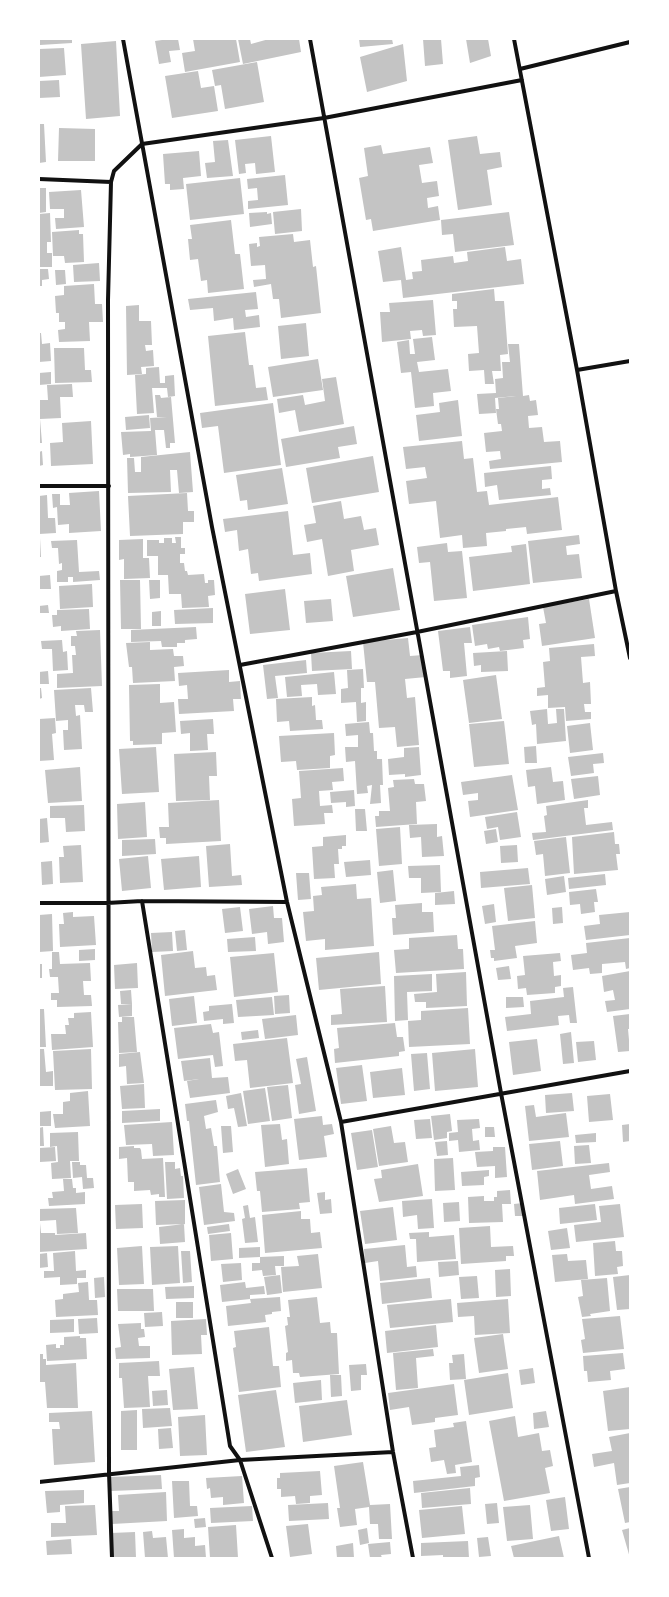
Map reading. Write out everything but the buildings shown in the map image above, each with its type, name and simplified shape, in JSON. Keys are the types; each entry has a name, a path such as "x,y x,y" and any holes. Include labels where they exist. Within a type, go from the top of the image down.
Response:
{"street":[{"path":"123,39 212,527 287,902 341,1122 393,1452 413,1558"},
{"path":"310,39 501,1093 589,1558"},
{"path":"514,39 577,370 616,591 630,658"},
{"path":"520,69 630,42"},
{"path":"112,1558 109,1473 107,903 109,486 108,300 111,182 114,171 142,144 324,118 522,80"},
{"path":"39,179 111,182"},
{"path":"577,370 630,361"},
{"path":"39,486 109,486"},
{"path":"240,665 417,632 616,591"},
{"path":"142,901 230,1446 240,1460 272,1558"},
{"path":"39,902 287,902"},
{"path":"341,1122 630,1071"},
{"path":"39,1482 109,1473 240,1460 393,1452"}]}
